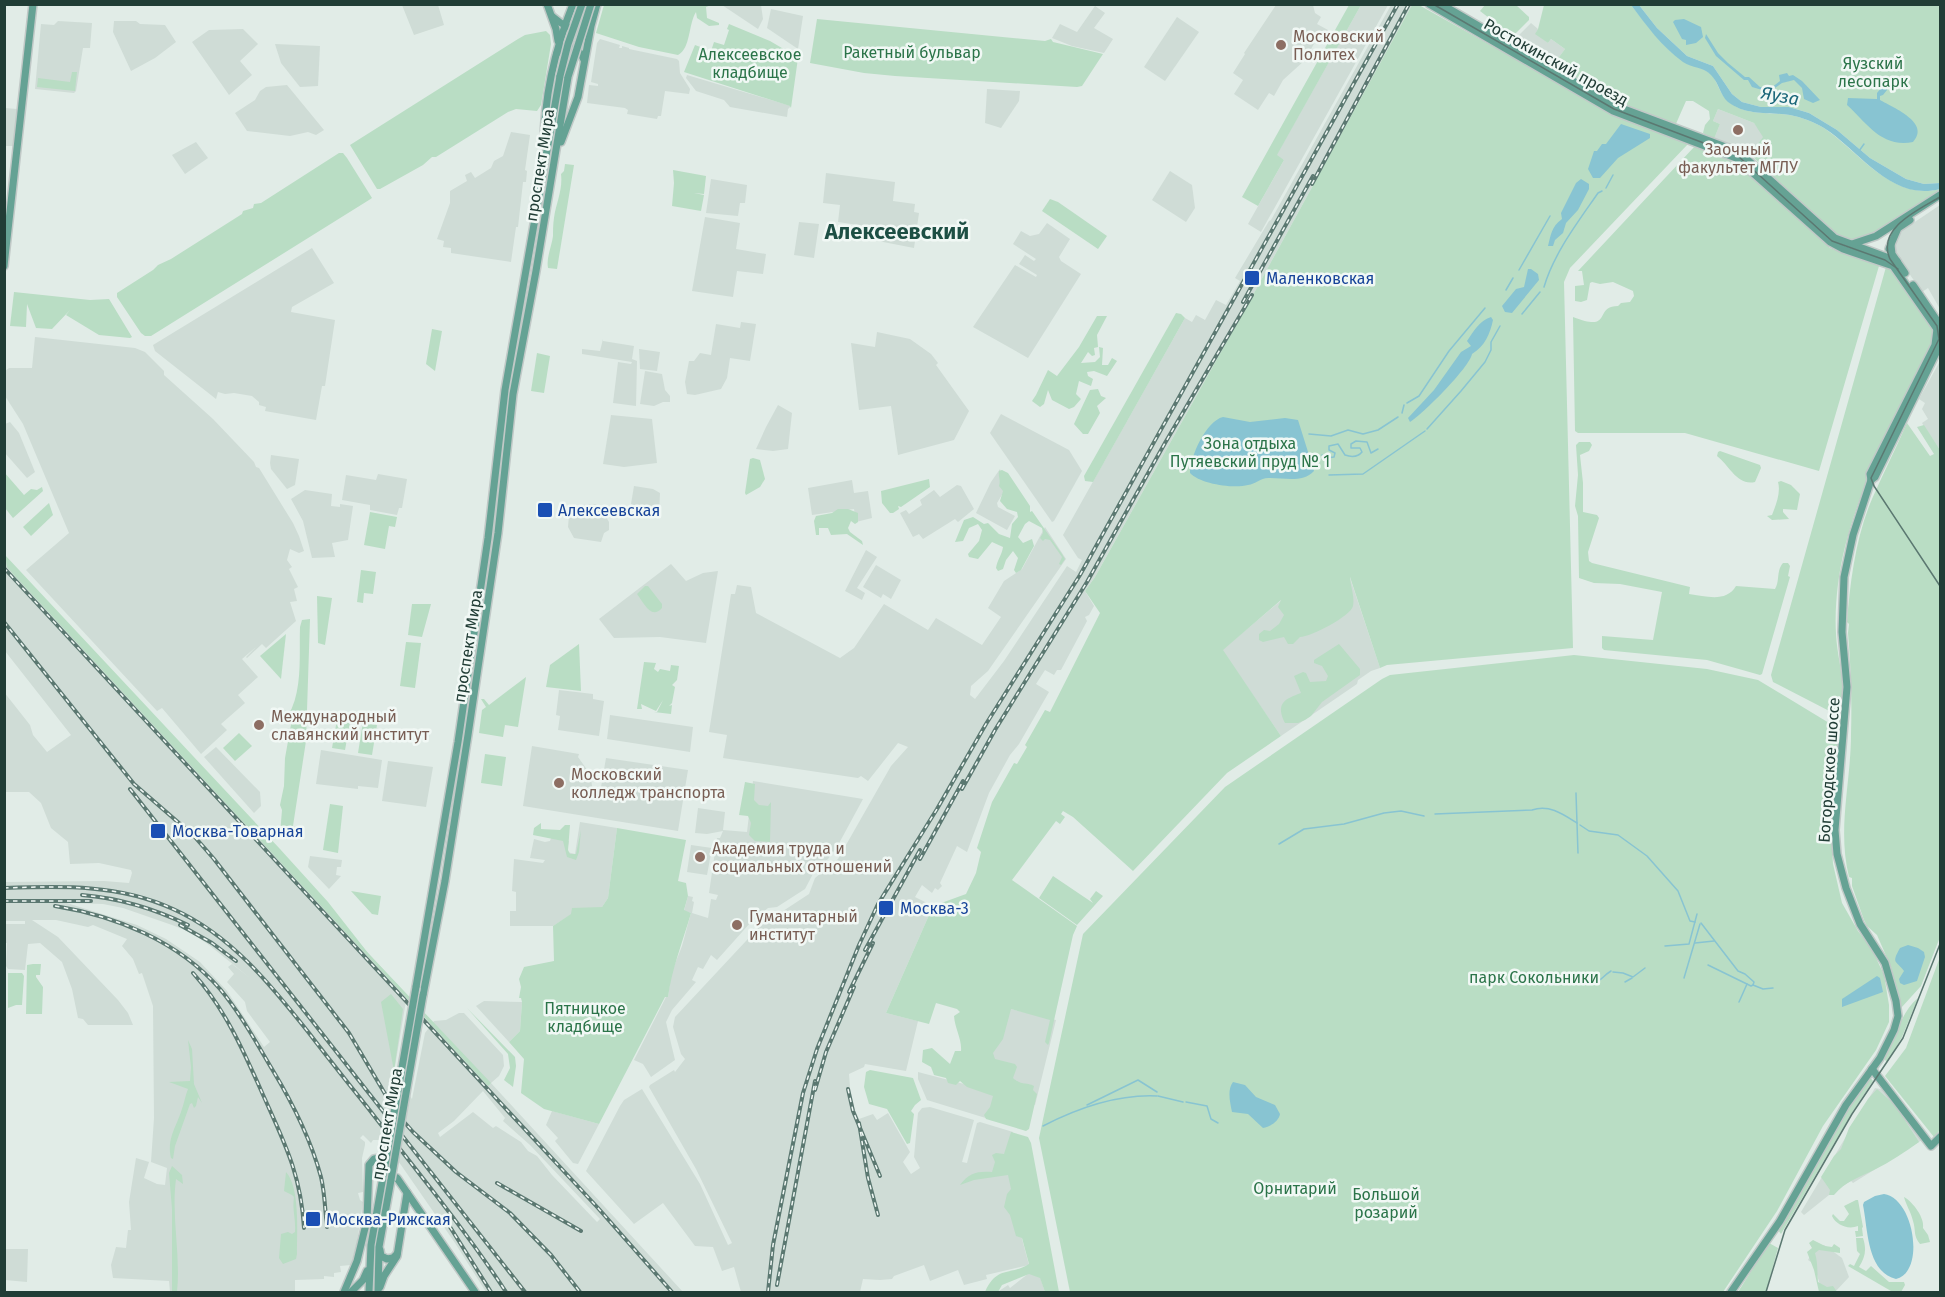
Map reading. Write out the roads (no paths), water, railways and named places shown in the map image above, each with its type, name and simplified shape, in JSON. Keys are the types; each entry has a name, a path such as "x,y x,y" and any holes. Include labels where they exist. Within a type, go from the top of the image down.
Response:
{"main road":[{"path":"4,266 33,4"},
{"path":"547,4 561,28 580,33 591,26"},
{"name":"проспект Мира","path":"378,1293 379,1242 394,1179 423,994 468,735 498,533 513,394 554,161 568,44 582,4"},
{"path":"554,161 578,97 594,15 594,4"},
{"name":"проспект Мира","path":"369,1293 369,1262 458,742 488,538 505,390 545,163 564,77 594,4"},
{"name":"Ростокинский проезд","path":"1429,4 1477,29 1624,116 1736,158 1830,242 1843,249 1885,260"},
{"name":"Ростокинский проезд","path":"1441,4 1477,29"},
{"path":"545,163 545,118 557,46 561,28 572,6"},
{"path":"572,6 569,23 573,29"},
{"path":"561,28 584,30 591,26"},
{"path":"556,56 561,48 569,46 579,51 585,63"},
{"name":"Ростокинский проезд","path":"1518,53 1626,111 1739,152 1827,232 1885,260"},
{"path":"1849,244 1865,241 1941,195"},
{"path":"1885,260 1895,234 1901,226 1941,200"},
{"path":"1885,260 1886,244 1895,224"},
{"path":"1891,245 1891,252 1939,329"},
{"path":"1885,260 1897,261"},
{"path":"1885,260 1897,270 1939,329"},
{"name":"Богородское шоссе","path":"1731,1293 1778,1222 1846,1105 1883,1052 1894,1030 1898,1010 1885,963 1860,924 1846,888 1837,854 1835,830 1847,687 1842,632 1844,577 1853,535 1871,480 1870,474 1935,345 1939,329"},
{"name":"Богородское шоссе","path":"1871,480 1875,477 1941,345"},
{"path":"1872,1069 1931,1146 1941,1137"},
{"path":"344,1293 354,1268 367,1220 368,1169 373,1160 380,1158"},
{"path":"394,1179 407,1193 475,1293"},
{"path":"378,1293 384,1276 396,1259 407,1193"},
{"path":"403,1219 411,1211 421,1214"},
{"path":"379,1242 381,1256 387,1259 395,1257 398,1248"},
{"path":"351,1293 365,1277 369,1262"},
{"path":"354,1268 355,1281 360,1281 365,1277"}],"water":[{"path":"1631,5 1639,5 1657,28 1687,56 1713,66 1732,94 1742,102 1761,107 1789,107 1809,113 1837,130 1870,158 1906,179 1924,184 1940,183 1940,189 1922,191 1906,188 1891,181 1824,128 1807,120 1790,115 1742,110 1728,102 1708,72 1683,62 1668,50"},
{"path":"1684,19 1701,27 1703,37 1696,43 1686,45 1686,40 1682,39 1673,22"},
{"path":"1706,34 1718,53 1728,63 1760,87 1771,88 1780,81 1779,75 1787,73 1802,81 1820,100 1813,103 1804,99 1802,88 1794,80 1782,83 1769,92 1752,87 1748,80 1744,80 1716,56 1705,38"},
{"path":"1882,87 1887,90 1880,96 1880,100 1914,122 1917,135 1913,142 1902,143 1883,138 1847,105 1848,98 1877,99 1877,93"},
{"path":"1621,124 1650,134 1650,138 1618,158 1600,178 1593,178 1588,169 1594,151 1597,151 1602,144 1606,144"},
{"path":"1581,179 1589,184 1589,189 1578,210 1566,223 1563,233 1555,240 1553,246 1548,246 1554,228 1562,219 1561,213 1576,183"},
{"path":"1528,269 1538,274 1539,280 1512,313 1505,312 1502,306 1516,289 1524,287"},
{"path":"1491,317 1492,325 1484,343 1472,354 1463,369 1445,390 1410,422 1408,418 1434,390 1461,352 1471,346 1467,341 1475,330 1483,321"},
{"path":"1223,417 1250,422 1285,418 1298,420 1314,471 1305,477 1267,478 1242,486 1218,485 1195,477 1190,473 1200,440 1211,425"},
{"path":"1908,945 1924,952 1925,957 1917,981 1904,985 1899,979 1904,971 1895,959 1900,948"},
{"path":"1877,976 1880,978 1883,992 1842,1007 1842,999"},
{"path":"1233,1082 1245,1085 1256,1097 1275,1105 1280,1114 1276,1121 1263,1128 1248,1114 1232,1112 1230,1092"},
{"path":"1884,1194 1894,1199 1903,1208 1912,1235 1911,1263 1905,1274 1896,1279 1886,1275 1874,1259 1870,1249 1863,1205 1875,1196"}],"waterway":[{"path":"1859,151 1864,144"},
{"path":"1606,188 1613,175"},
{"path":"1544,287 1548,274 1567,238 1598,193 1602,191"},
{"path":"1519,270 1550,216"},
{"path":"1506,290 1513,278"},
{"path":"1522,314 1540,292"},
{"path":"1407,403 1419,396 1449,351 1485,308"},
{"path":"1427,429 1485,362 1491,350 1491,342 1500,326"},
{"path":"1402,413 1404,405"},
{"path":"1309,434 1331,436 1348,430 1363,434 1378,430 1398,417"},
{"path":"1329,475 1363,474 1425,431"},
{"path":"1322,455 1326,458 1334,457 1335,453 1329,450 1329,446 1338,444 1345,455 1358,455 1362,452 1360,448 1351,448 1351,444 1356,441 1367,442 1371,453 1378,449"},
{"path":"1576,793 1578,853"},
{"path":"1435,814 1544,808 1556,811 1577,823"},
{"path":"1279,844 1304,829 1344,824 1384,813 1401,811 1424,816"},
{"path":"1580,825 1589,831 1618,835 1647,856 1678,891 1690,921 1695,922"},
{"path":"1665,946 1689,944 1697,914"},
{"path":"1701,923 1738,971 1754,982 1753,985 1763,989 1773,988"},
{"path":"1684,978 1700,924"},
{"path":"1695,943 1714,941"},
{"path":"1708,965 1753,985"},
{"path":"1613,972 1633,977 1645,968"},
{"path":"1587,981 1600,980 1611,971"},
{"path":"1625,982 1632,978"},
{"path":"1739,1002 1747,984"},
{"path":"1087,1105 1138,1080 1157,1092"},
{"path":"1043,1126 1070,1113 1112,1100 1157,1096"},
{"path":"1158,1096 1183,1102"},
{"path":"1186,1102 1207,1106 1211,1119 1218,1123"}],"tram line":[{"path":"1433,4 1614,109 1738,156 1832,241 1885,260 1898,269"},
{"path":"1940,197 1902,221 1889,238 1887,248 1890,259 1937,326 1939,339 1871,478 1940,586"},
{"path":"1766,1292 1785,1230 1852,1114 1903,1038 1940,944"}],"railway":[{"path":"768,1292 773,1245 803,1093 817,1049 878,904 986,724 1080,575 1398,4"},
{"path":"1312,184 1409,4"},
{"path":"1243,302 1313,176"},
{"path":"962,789 995,730 1087,582 1252,295"},
{"path":"4,568 598,1208 672,1292"},
{"path":"4,622 134,784 194,836 214,859 349,1033 397,1114 456,1172 510,1213 551,1255 580,1292"},
{"path":"920,859 963,781"},
{"path":"130,789 525,1292"},
{"path":"865,950 920,850"},
{"path":"4,888 90,888 132,895 173,909 213,932 248,962 309,1033 456,1222 506,1292"},
{"path":"82,895 137,905 188,925"},
{"path":"4,901 91,901"},
{"path":"55,906 101,916 145,933 185,957 220,989 254,1038 300,1122 321,1177 327,1227"},
{"path":"180,925 212,943 236,961"},
{"path":"849,992 873,943"},
{"path":"193,973 205,987 233,1032 279,1130 296,1176 304,1228"},
{"path":"815,1090 826,1052 854,987"},
{"path":"777,1285 815,1081"},
{"path":"848,1089 853,1111 880,1176"},
{"path":"859,1123 868,1178 878,1215"},
{"path":"497,1183 581,1231"},
{"path":"445,1219 491,1292"}],"place":[{"name":"Московский Политех","path":"1281,45"},
{"name":"Заочный факультет МГЛУ","path":"1738,130"},
{"name":"Маленковская","path":"1252,278"},
{"name":"Алексеевская","path":"545,510"},
{"name":"Международный славянский институт","path":"259,725"},
{"name":"Московский колледж транспорта","path":"559,783"},
{"name":"Москва-Товарная","path":"158,831"},
{"name":"Академия труда и социальных отношений","path":"700,857"},
{"name":"Москва-3","path":"886,908"},
{"name":"Гуманитарный институт","path":"737,925"},
{"name":"Москва-Рижская","path":"313,1219"}],"district":[{"name":"Алексеевский","path":"897,231"}],"park label":[{"name":"Ракетный бульвар","path":"912,52"},
{"name":"Алексеевское кладбище","path":"750,63"},
{"name":"Яузский лесопарк","path":"1873,72"},
{"name":"Зона отдыха Путяевский пруд № 1","path":"1250,452"},
{"name":"парк Сокольники","path":"1534,977"},
{"name":"Пятницкое кладбище","path":"585,1017"},
{"name":"Орнитарий","path":"1295,1188"},
{"name":"Большой розарий","path":"1386,1203"}],"water label":[{"name":"Яуза","path":"1780,96"}]}
